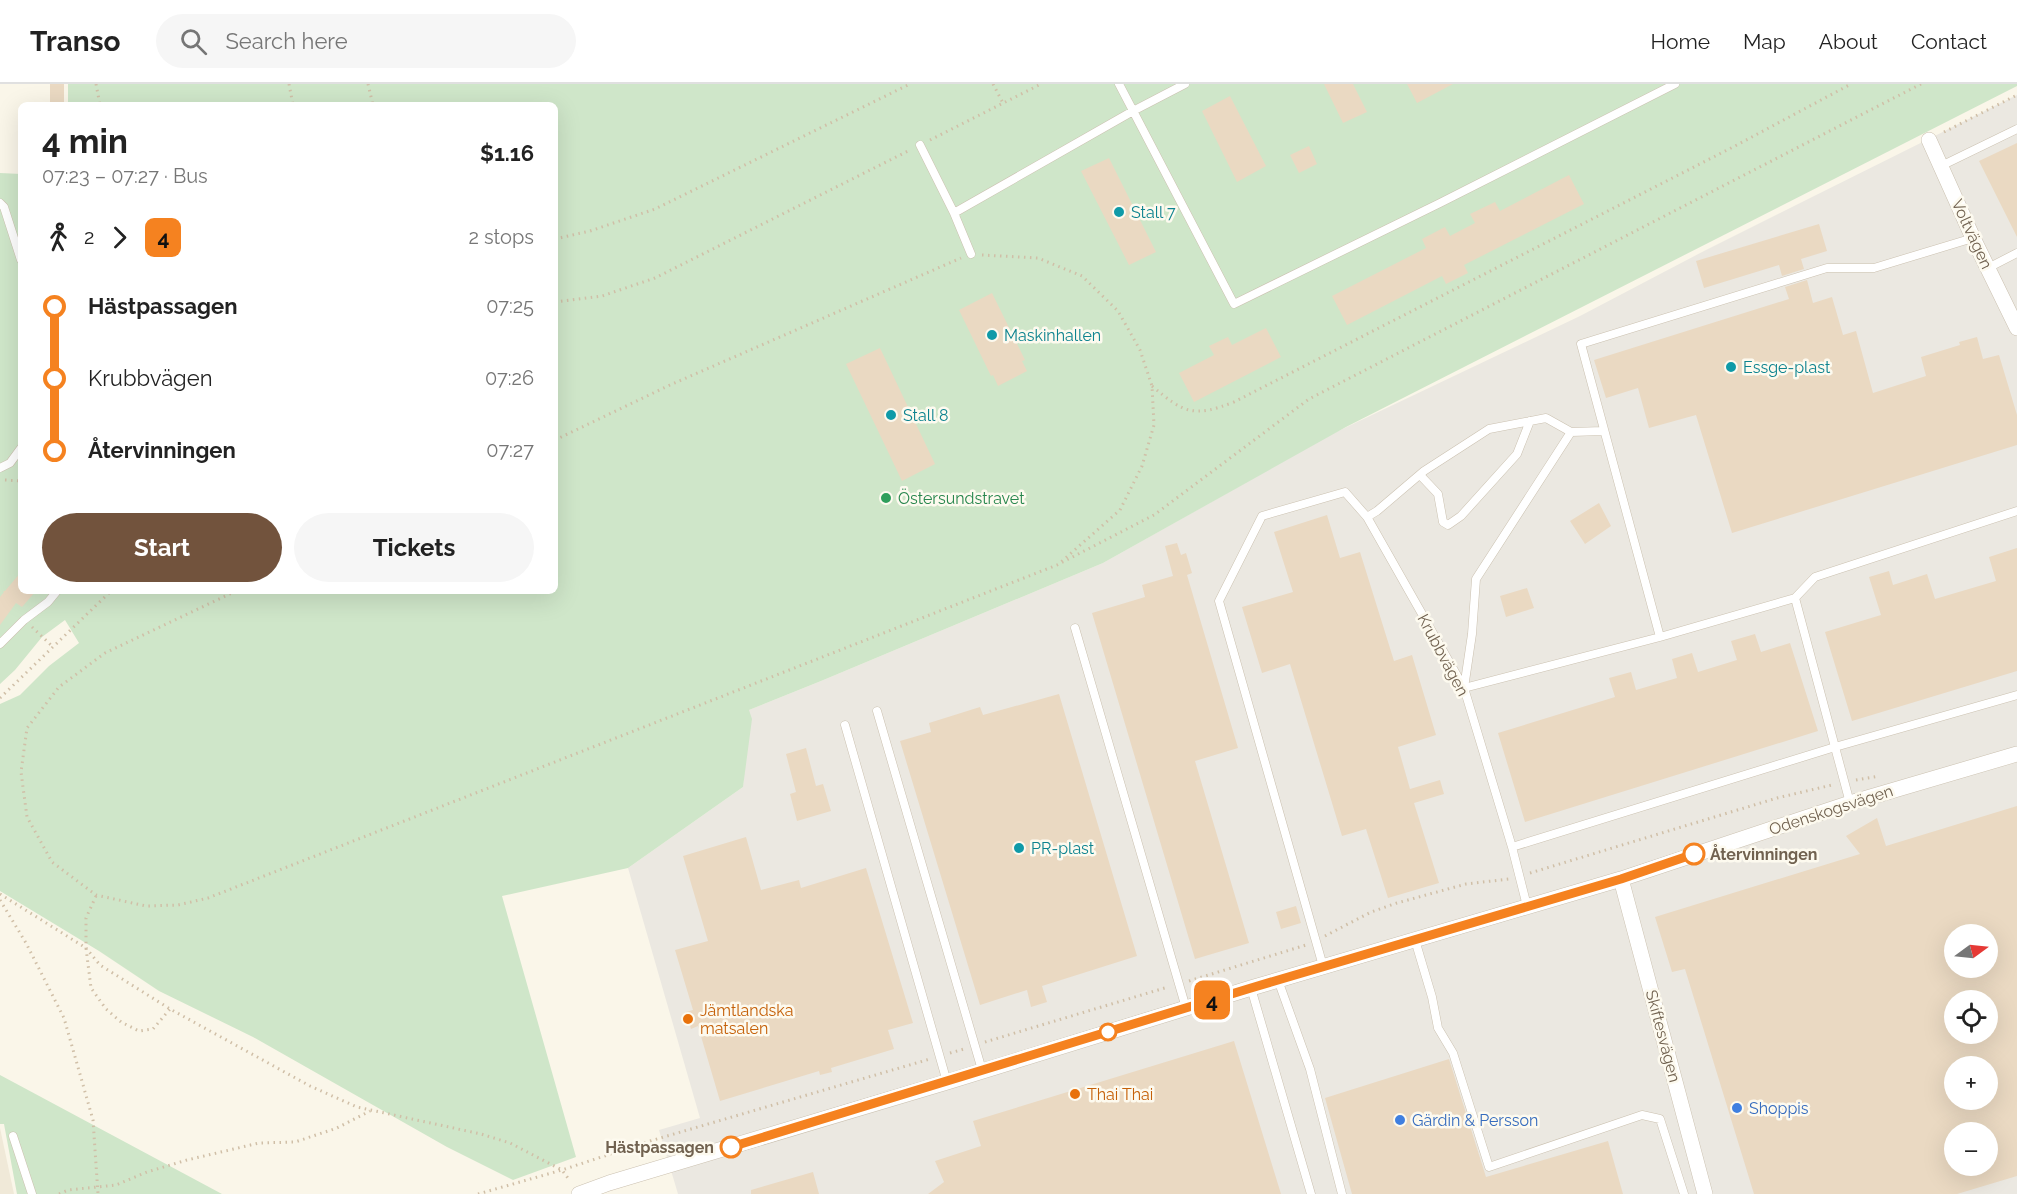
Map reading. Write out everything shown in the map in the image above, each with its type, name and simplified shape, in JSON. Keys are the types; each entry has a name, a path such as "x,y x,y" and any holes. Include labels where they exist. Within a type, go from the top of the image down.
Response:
{"street":[{"name":"Voltvägen","path":"1929,140 2017,328"},
{"name":"Odenskogsvägen","path":"580,1194 609,1182 947,1082 1323,966 1621,879 1850,802 2017,754"},
{"name":"Skiftesvägen","path":"1621,879 1705,1194"}],"lane":[{"path":"1119,84 1234,304 1675,84"},
{"path":"954,213 1185,84"},
{"path":"1941,166 2017,129"},
{"path":"920,145 954,213 971,254"},
{"path":"0,203 4,207 18,251"},
{"path":"1660,637 1581,344 1827,268 1874,268 1973,238"},
{"path":"1988,268 2017,253"},
{"path":"1367,517 1420,475 1489,429 1546,418 1571,432 1604,431"},
{"path":"1420,475 1438,494 1443,522 1448,525 1461,516 1517,454 1530,421"},
{"path":"1571,432 1476,579 1472,634 1464,688 1660,637 1795,598 1815,577 2017,511"},
{"path":"0,468 10,463 18,452"},
{"name":"Krubbvägen","path":"1316,941 1219,601 1262,516 1345,492 1367,517 1464,688 1512,847 1527,906"},
{"path":"0,644 55,594"},
{"path":"1795,598 1850,802"},
{"path":"1075,628 1186,1008"},
{"path":"1512,847 1835,747 2017,695"},
{"path":"877,711 982,1070"},
{"path":"845,724 947,1082"},
{"path":"1415,940 1432,997 1438,1028 1453,1053 1489,1167 1642,1115 1660,1119 1684,1194"},
{"path":"1316,941 1323,966"},
{"path":"1278,980 1310,1069 1342,1194"},
{"path":"1251,988 1311,1194"},
{"path":"13,1136 32,1194"}],"path":[{"path":"96,84 99,102"},
{"path":"289,84 292,102"},
{"path":"368,84 373,102"},
{"path":"558,238 590,231 655,209 910,84"},
{"path":"993,84 1003,103"},
{"path":"558,302 602,296 655,278 1041,84"},
{"path":"1152,386 1176,406 1193,412 1213,411 1234,402 1642,194 1851,84"},
{"path":"230,594 105,653 59,687 27,728 21,772 27,817 52,862 96,895 146,906 178,905 208,898 1057,565 1154,515 1309,399 1921,84"},
{"path":"1929,140 2017,95"},
{"path":"558,439 670,385 971,254 1038,258 1082,276 1118,311 1140,350 1152,386 1154,425 1142,466 1120,510 1057,565"},
{"path":"0,480 18,481"},
{"path":"0,698 108,594"},
{"path":"24,620 52,646"},
{"path":"478,1194 1288,952 1316,941 1371,912 1397,903 1466,884 1496,882 1520,876 1777,798 1884,774"},
{"path":"0,894 86,948 100,964 170,1009 310,1086 357,1107 481,1134 510,1143 562,1170 580,1194"},
{"path":"96,895 86,918 90,988 106,1009 121,1022 139,1031 153,1029 170,1009"},
{"path":"0,900 26,944 64,1018 93,1120 98,1194"},
{"path":"58,1194 68,1190 116,1185 147,1172 187,1160 259,1143 295,1142 337,1128 372,1111"}],"shaded area":[{"path":"2017,95 2017,1194 678,1194 659,1130 700,1118 628,868 743,787 749,710 1103,563 1332,434 1580,316 1704,251"},
{"path":"0,1128 14,1194 0,1194"}],"green space":[{"name":"Östersundstravet","path":"68,84 2017,84 1346,427 1103,563 749,710 752,719 743,787 628,868 502,896 576,1157 513,1180 447,1147 253,1037 159,991 99,951 0,891 0,704 20,695 49,666 79,643 65,620 42,637 15,670 0,684 0,173 18,174 18,594 558,594 558,102 68,102"},
{"path":"0,1075 222,1194 17,1194 4,1124 0,1124"}],"building":[{"path":"50,84 64,84 64,102 50,102"},
{"path":"1324,84 1353,84 1367,112 1343,123"},
{"path":"1407,84 1453,84 1417,103"},
{"path":"1230,96 1266,166 1237,182 1202,111"},
{"path":"2017,143 2017,237 1979,161"},
{"path":"1309,146 1317,164 1299,173 1290,155"},
{"name":"Stall 7","path":"1109,158 1156,252 1129,265 1081,171"},
{"path":"1569,175 1584,204 1464,265 1468,273 1446,284 1442,276 1347,325 1332,296 1426,248 1422,239 1445,227 1450,236 1475,223 1470,214 1495,202 1500,211"},
{"path":"1819,224 1827,251 1801,259 1804,269 1782,276 1779,265 1704,288 1696,261"},
{"path":"1807,280 1813,303 1832,297 1843,335 1856,331 1873,393 1926,376 1921,357 1960,345 1959,342 1977,337 1983,359 1999,355 2017,415 2017,445 1732,533 1696,415 1649,428 1638,388 1606,398 1594,360 1789,299 1785,287"},
{"name":"Maskinhallen","path":"992,293 1025,360 1022,361 1027,371 998,386 959,310"},
{"path":"1266,328 1281,357 1194,402 1179,373 1214,355 1209,346 1228,337 1232,345"},
{"name":"Stall 8","path":"880,348 935,464 902,481 846,364"},
{"path":"1599,503 1611,526 1585,544 1570,521"},
{"path":"1327,515 1340,558 1360,552 1394,661 1412,655 1436,735 1398,747 1410,789 1440,780 1444,794 1414,803 1439,883 1388,898 1366,829 1342,836 1290,664 1262,673 1242,607 1293,592 1274,532"},
{"path":"1177,543 1181,555 1186,553 1192,573 1187,575 1238,748 1195,761 1249,943 1195,959 1092,613 1145,597 1142,585 1173,576 1165,546"},
{"path":"2017,548 2017,671 1852,721 1825,632 1881,615 1869,577 1889,571 1893,585 1927,574 1935,599 1996,581 1989,557"},
{"path":"18,576 18,594 33,594 22,607 16,603 0,625 0,597"},
{"path":"1527,588 1534,608 1506,617 1500,596"},
{"path":"1755,634 1761,652 1790,643 1818,731 1525,822 1498,733 1615,697 1609,678 1631,672 1636,690 1677,678 1672,659 1692,653 1698,672 1737,660 1731,641"},
{"name":"PR-plast","path":"1059,694 1137,956 1042,986 1047,1002 1031,1007 1027,990 980,1005 900,741 931,732 929,723 980,707 983,715"},
{"path":"806,748 816,786 823,784 831,811 797,821 790,794 796,792 786,754"},
{"path":"2017,806 2017,1176 1957,1194 1754,1194 1685,969 1672,972 1655,917 1860,854 1846,836 1877,818 1886,846"},
{"path":"746,837 761,890 799,880 801,888 866,868 913,1023 888,1030 894,1049 831,1068 832,1072 820,1075 819,1071 720,1101 698,1026 691,1029 686,1012 693,1010 675,950 708,941 683,856"},
{"path":"1296,906 1301,923 1281,929 1276,912"},
{"path":"1234,1041 1281,1194 928,1194 944,1182 935,1161 981,1146 973,1121"},
{"name":"Gärdin & Persson","path":"1449,1059 1486,1177 1608,1141 1623,1194 1352,1194 1325,1098"},
{"path":"813,1172 819,1194 751,1194 751,1190"}],"bus line":[{"name":"4","path":"731,1147 1323,966 1621,879 1694,854"}],"place":[{"name":"Stall 7","path":"1119,212"},
{"name":"Maskinhallen","path":"992,335"},
{"name":"Essge-plast","path":"1731,367"},
{"name":"Stall 8","path":"891,415"},
{"name":"Östersundstravet","path":"886,498"},
{"name":"PR-plast","path":"1019,848"},
{"name":"Återvinningen","path":"1694,854"},
{"name":"Jämtlandska matsalen","path":"688,1019"},
{"name":"Thai Thai","path":"1075,1094"},
{"name":"Shoppis","path":"1737,1108"},
{"name":"Gärdin & Persson","path":"1400,1120"},
{"name":"Hästpassagen","path":"731,1147"}]}
